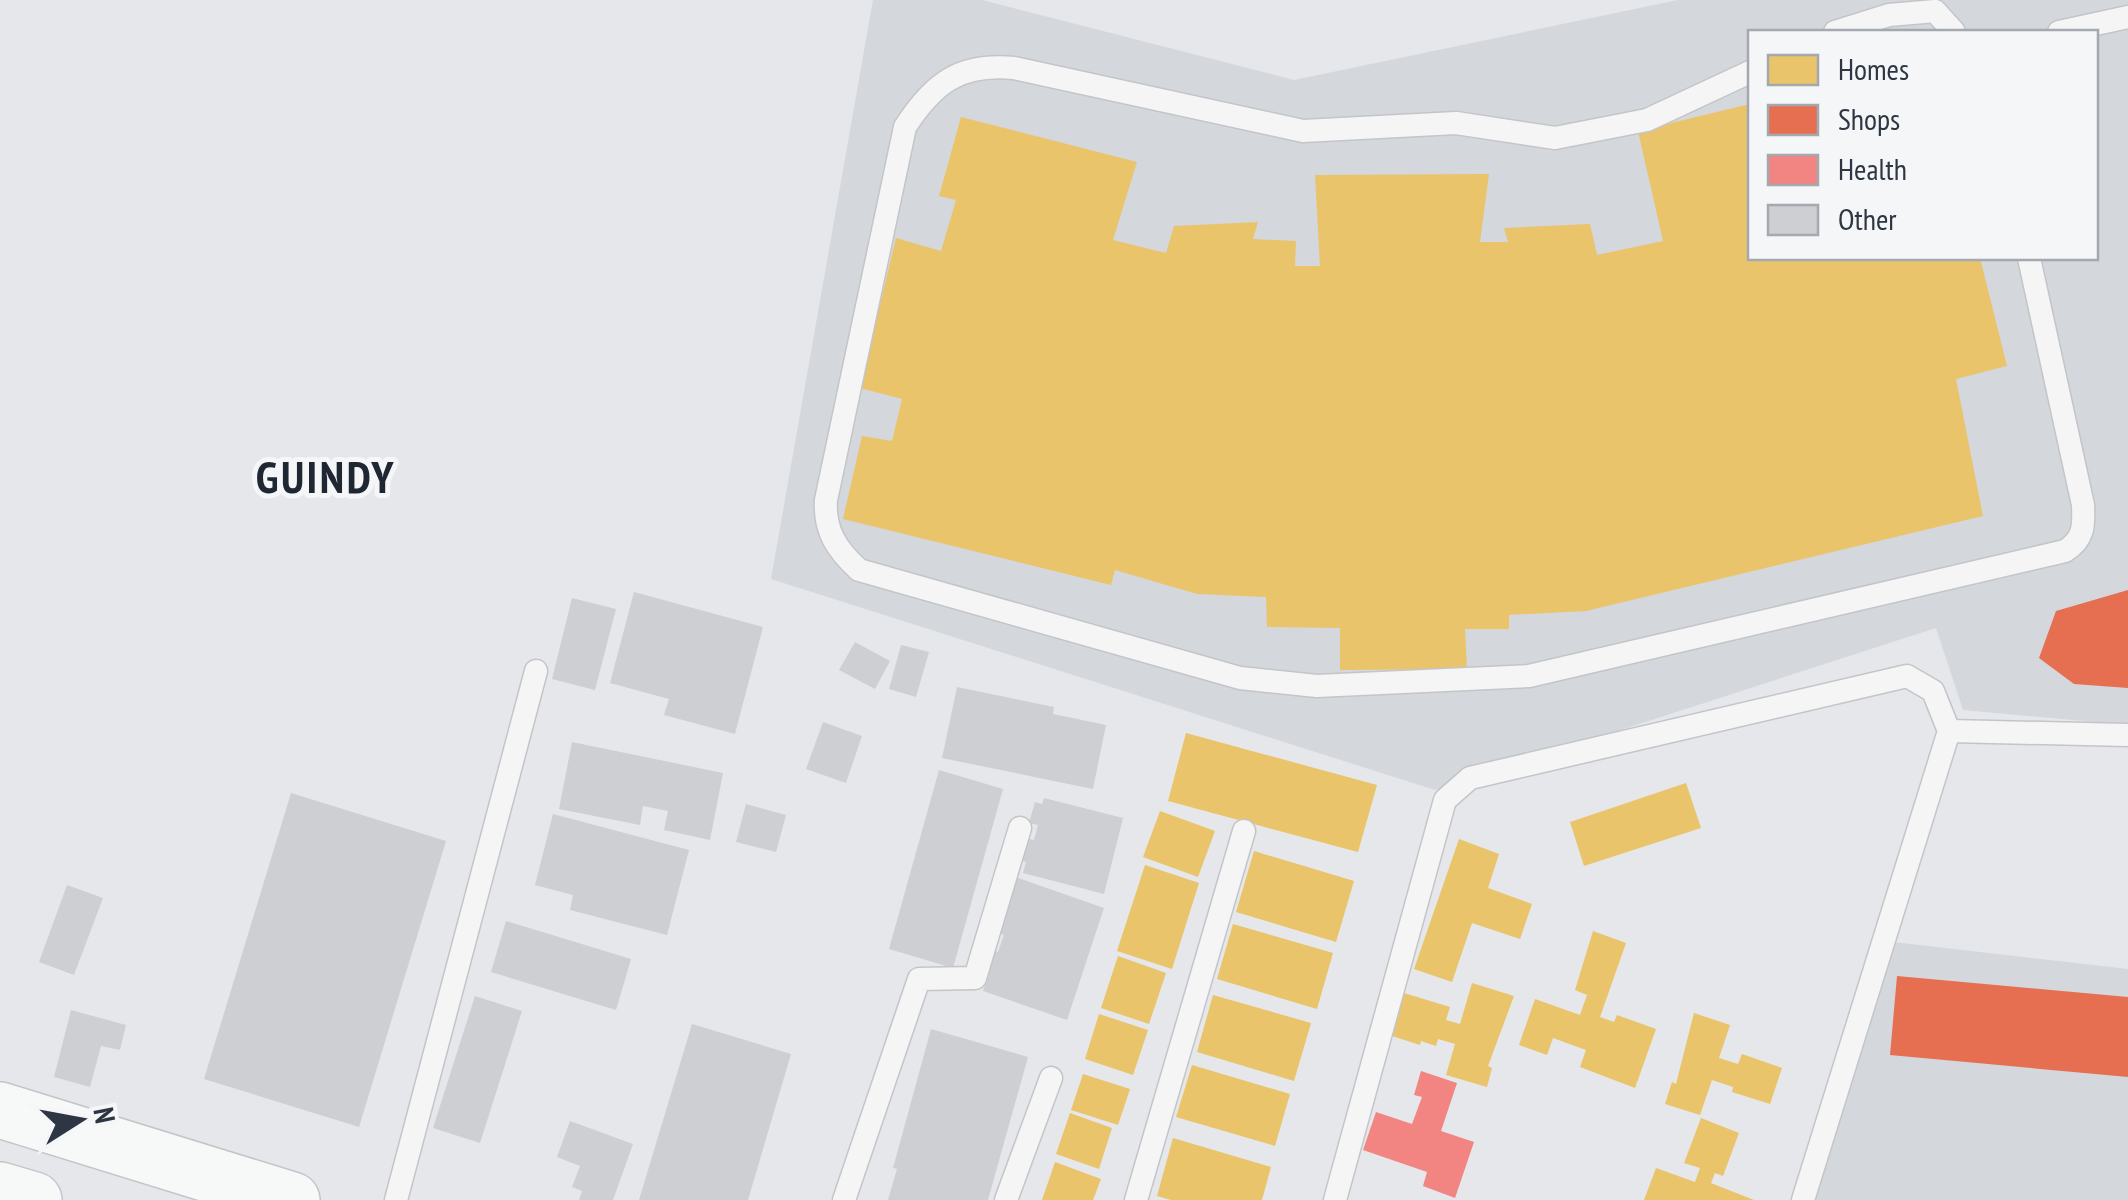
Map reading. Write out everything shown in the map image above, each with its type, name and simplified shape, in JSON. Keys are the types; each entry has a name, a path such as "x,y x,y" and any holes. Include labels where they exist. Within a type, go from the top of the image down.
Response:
{"main road":[{"path":"0,1110 292,1200"},
{"path":"0,1190 34,1200"}],"lane":[{"path":"1841,30 1918,5 1935,11 1952,30"},
{"path":"2068,30 2128,18"},
{"path":"1748,73 1647,120 1555,138 1456,123 1303,131 1014,68 969,68 937,88 905,126 826,500 829,534 841,554 859,570 1240,678 1317,686 1501,678 1576,667 2065,551 2074,545 2082,536 2084,505 2029,260"},
{"path":"396,1200 536,671"},
{"path":"1335,1200 1446,800 1470,778 1907,676 1933,690 1948,731 1803,1200"},
{"path":"1948,731 2128,734"},
{"path":"844,1200 919,979 975,978 1020,828"},
{"path":"1136,1200 1244,830"},
{"path":"1006,1200 1051,1078"}],"shaded area":[{"path":"873,0 982,0 1294,80 1678,0 2128,0 2128,725 1963,710 1936,628 1435,790 771,579"},
{"path":"1876,940 2128,969 2128,1200 1792,1200"}],"building: Homes":[{"path":"1748,104 1748,260 1980,260 2007,366 1956,379 1983,516 1586,611 1509,615 1509,629 1465,629 1467,669 1340,670 1340,628 1267,627 1266,597 1197,594 1115,570 1111,585 843,519 862,436 892,441 902,399 860,388 896,238 941,251 956,200 939,196 961,117 1137,162 1113,240 1166,253 1174,226 1258,222 1253,239 1296,241 1295,266 1320,266 1315,175 1489,174 1480,242 1508,242 1504,228 1590,224 1597,255 1663,241 1638,131"},
{"path":"1186,733 1377,785 1358,852 1168,801"},
{"path":"1686,783 1701,828 1584,866 1570,822"},
{"path":"1160,811 1215,831 1198,877 1143,857"},
{"path":"1459,839 1499,854 1488,888 1532,904 1520,939 1472,923 1452,982 1414,969"},
{"path":"1254,851 1354,881 1336,942 1236,912"},
{"path":"1145,865 1199,883 1172,969 1117,951"},
{"path":"1233,924 1333,953 1317,1009 1217,979"},
{"path":"1593,931 1626,943 1600,1017 1614,1022 1617,1015 1656,1029 1635,1088 1580,1067 1586,1050 1553,1038 1547,1055 1519,1045 1535,999 1580,1015 1587,995 1575,990"},
{"path":"1118,956 1166,973 1149,1024 1101,1008"},
{"path":"1472,983 1514,996 1488,1066 1492,1068 1487,1087 1446,1075 1455,1044 1438,1039 1436,1046 1421,1041 1420,1045 1392,1036 1404,993 1450,1007 1446,1020 1460,1024"},
{"path":"1213,995 1311,1023 1294,1081 1197,1052"},
{"path":"1694,1013 1730,1025 1719,1058 1738,1064 1742,1054 1782,1068 1770,1104 1732,1092 1733,1087 1712,1080 1700,1115 1665,1104 1672,1082 1676,1084"},
{"path":"1099,1014 1148,1030 1133,1075 1085,1059"},
{"path":"1192,1065 1290,1094 1275,1146 1176,1117"},
{"path":"1083,1074 1130,1089 1118,1125 1071,1110"},
{"path":"1070,1113 1112,1128 1099,1169 1056,1154"},
{"path":"1701,1118 1739,1133 1723,1176 1715,1173 1711,1183 1754,1200 1644,1200 1656,1168 1695,1182 1700,1168 1684,1163"},
{"path":"1173,1138 1271,1167 1262,1200 1171,1200 1157,1196"},
{"path":"1055,1162 1101,1179 1093,1200 1042,1200"}],"building: Shops":[{"path":"2128,590 2128,688 2074,684 2039,658 2056,611"},
{"path":"1897,976 2128,997 2128,1077 1890,1055"}],"building: Health":[{"path":"1421,1071 1457,1083 1441,1131 1474,1142 1455,1198 1423,1186 1427,1172 1363,1150 1376,1112 1412,1124 1422,1097 1414,1095"}],"building: Other":[{"path":"634,592 763,627 735,734 664,715 669,699 610,683"},
{"path":"572,598 616,609 595,690 552,679"},
{"path":"855,642 890,661 875,689 839,670"},
{"path":"901,645 929,652 916,697 889,689"},
{"path":"957,687 1054,707 1053,714 1106,725 1093,789 942,758"},
{"path":"823,722 862,736 846,783 806,769"},
{"path":"572,742 723,773 710,840 664,830 668,811 643,806 640,825 559,809"},
{"path":"939,770 1003,789 953,968 889,949"},
{"path":"291,793 446,841 359,1127 204,1079"},
{"path":"1044,798 1123,818 1104,894 1023,873 1026,862 1019,860 1024,838 1034,840 1038,825 1029,823 1035,802 1042,804"},
{"path":"746,804 786,815 776,852 736,842"},
{"path":"553,814 689,850 667,935 570,910 573,895 535,885"},
{"path":"1015,877 1104,908 1067,1020 983,991 989,974 983,972 991,949 998,952 1004,935 997,932"},
{"path":"67,885 103,898 74,975 39,962"},
{"path":"506,921 631,959 616,1010 491,972"},
{"path":"475,996 522,1011 480,1143 433,1128"},
{"path":"71,1010 126,1025 120,1050 101,1046 90,1087 54,1077"},
{"path":"692,1024 791,1054 748,1200 639,1200"},
{"path":"931,1029 1028,1057 988,1200 888,1200"},
{"path":"570,1121 633,1144 613,1200 579,1200 582,1191 572,1187 580,1166 557,1157"}],"district":[{"name":"GUINDY","path":"326,476"}]}
